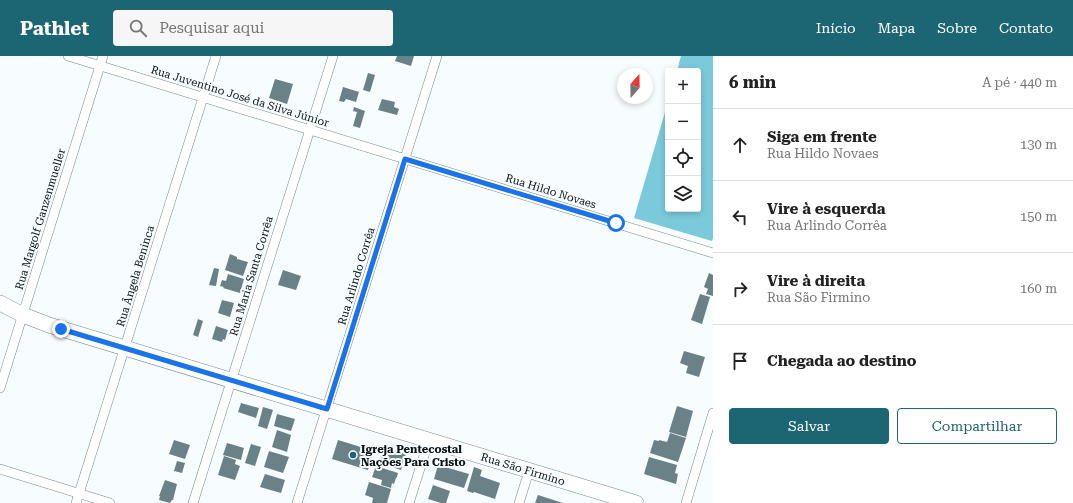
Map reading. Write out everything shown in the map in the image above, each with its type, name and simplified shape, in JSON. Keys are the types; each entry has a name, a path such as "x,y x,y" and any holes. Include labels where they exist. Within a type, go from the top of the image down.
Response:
{"main road":[{"name":"Rua São Firmino","path":"0,303 23,315 49,325 636,503"}],"street":[{"name":"Rua Juventino José da Silva Júnior","path":"68,56 405,159"},
{"name":"Rua Margolf Ganzenmueller","path":"0,388 103,56"},
{"name":"Rua Ângela Beninca","path":"76,503 216,56"},
{"name":"Rua Maria Santa Corrêa","path":"192,503 333,56"},
{"name":"Rua Arlindo Corrêa","path":"297,503 438,56"},
{"name":"Rua Hildo Novaes","path":"405,159 713,253"},
{"path":"686,503 713,413"},
{"path":"409,503 429,440"},
{"path":"0,469 110,503"},
{"path":"519,503 529,471"}],"shaded area":[{"path":"681,56 713,56 712,241 634,218 665,112 665,212 701,212 701,68 678,68"}],"building":[{"path":"397,56 414,56 411,66 395,61"},
{"path":"368,73 375,75 370,92 363,90"},
{"path":"275,79 293,84 287,104 269,98"},
{"path":"343,87 359,92 356,102 346,99 344,102 339,101"},
{"path":"382,99 395,102 394,107 399,109 397,115 378,110"},
{"path":"354,107 365,111 360,128 353,126 357,112 353,111"},
{"path":"230,254 237,257 237,259 248,262 243,276 225,270"},
{"path":"214,268 219,269 216,286 209,285"},
{"path":"283,270 301,276 296,290 278,285"},
{"path":"709,273 713,275 713,296 706,294 708,289 704,287"},
{"path":"228,274 244,279 240,293 220,286 222,280 226,281"},
{"path":"700,294 710,297 702,324 691,320"},
{"path":"222,300 234,303 230,317 218,313"},
{"path":"198,319 203,321 198,337 193,335"},
{"path":"216,326 228,330 225,340 223,339 222,342 212,339"},
{"path":"684,351 705,357 699,377 686,373 688,366 680,363"},
{"path":"241,403 259,408 256,418 238,412"},
{"path":"677,406 693,411 686,437 669,432"},
{"path":"263,407 273,410 267,429 258,426"},
{"path":"277,414 295,419 291,431 274,426"},
{"path":"277,430 291,435 287,452 272,447"},
{"path":"670,433 686,438 678,462 650,453 654,440 667,442"},
{"path":"174,440 190,445 185,459 169,454"},
{"name":"Igreja Pentecostal Nações Para Cristo","path":"338,440 374,451 368,470 332,459"},
{"path":"227,443 244,448 241,460 223,455"},
{"path":"251,444 261,447 255,466 245,463"},
{"path":"384,447 406,454 401,470 379,463"},
{"path":"269,451 289,457 283,473 264,467"},
{"path":"224,456 236,460 235,464 240,466 235,480 218,475"},
{"path":"649,457 677,465 675,473 678,474 676,484 644,474"},
{"path":"177,461 185,463 182,473 174,471"},
{"path":"438,465 469,474 464,488 434,479"},
{"path":"376,466 398,473 394,484 392,483 391,488 381,485 382,480 372,477"},
{"path":"474,467 482,470 480,476 500,483 495,499 467,491"},
{"path":"265,474 285,480 281,493 260,487"},
{"path":"165,480 177,484 173,500 170,503 159,500"},
{"path":"369,482 391,489 387,503 372,503 373,498 365,495"},
{"path":"433,485 450,491 446,503 428,499"},
{"path":"538,495 563,503 535,503"}],"place":[{"name":"Igreja Pentecostal Nações Para Cristo","path":"353,455"}],"route":[{"path":"61,329 327,409 405,159 616,223"}]}
